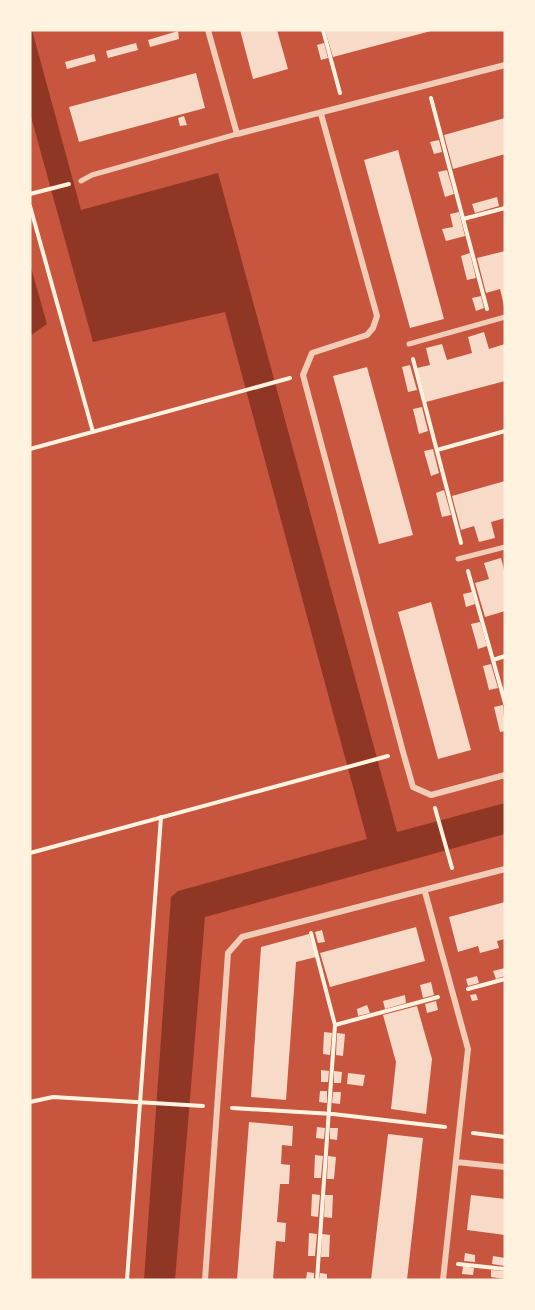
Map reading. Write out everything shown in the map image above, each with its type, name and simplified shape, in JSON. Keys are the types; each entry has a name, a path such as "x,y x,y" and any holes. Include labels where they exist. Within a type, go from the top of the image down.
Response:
{"street":[{"path":"208,30 237,134"},
{"path":"81,181 92,175 237,134 505,65"},
{"path":"321,114 377,316 367,334 312,353 303,375 403,752 413,787 431,795 505,775"},
{"path":"409,344 505,317"},
{"path":"458,560 505,547"},
{"path":"205,1280 228,953 242,937 425,892 505,869"},
{"path":"425,892 468,1049 443,1280"},
{"path":"456,1162 505,1167"}],"path":[{"path":"323,30 344,108"},
{"path":"428,86 490,321"},
{"path":"30,194 81,181"},
{"path":"30,206 93,432"},
{"path":"463,219 505,208"},
{"path":"409,344 505,703"},
{"path":"30,449 275,382"},
{"path":"437,450 505,431"},
{"path":"493,660 505,656"},
{"path":"30,853 380,758"},
{"path":"128,1280 161,817"},
{"path":"438,817 450,861"},
{"path":"308,919 335,1025 317,1280"},
{"path":"335,1025 505,979"},
{"path":"30,1102 53,1097 330,1113 460,1129 505,1137"},
{"path":"445,1263 505,1269"}],"shaded area":[{"path":"30,30 32,30 81,210 218,173 397,832 505,803 505,834 205,917 175,1280 144,1280 171,897 178,891 367,839 225,312 93,342 30,113"},
{"path":"30,264 47,324 30,336"}],"building":[{"path":"240,30 277,30 288,69 253,79"},
{"path":"325,30 431,30 431,31 333,57"},
{"path":"178,31 179,39 150,47 148,40"},
{"path":"136,43 138,50 108,58 106,51"},
{"path":"324,43 328,58 321,60 317,45"},
{"path":"94,54 96,61 67,69 65,62"},
{"path":"196,73 205,108 79,142 69,107"},
{"path":"184,116 187,125 180,126 178,118"},
{"path":"505,118 505,154 453,169 444,135"},
{"path":"439,140 442,152 434,154 430,142"},
{"path":"398,150 444,319 410,328 364,160"},
{"path":"447,170 454,194 445,197 438,172"},
{"path":"497,197 499,206 475,213 472,204"},
{"path":"459,212 465,236 446,241 442,229 453,227 450,214"},
{"path":"505,251 504,306 500,289 486,293 477,258"},
{"path":"470,253 476,278 467,280 461,256"},
{"path":"481,296 484,308 476,311 472,298"},
{"path":"484,332 489,349 505,344 505,381 426,402 417,368 430,365 426,348 442,344 447,360 472,353 468,337"},
{"path":"410,365 417,390 408,392 402,367"},
{"path":"367,367 413,535 379,544 333,376"},
{"path":"422,407 428,431 419,434 413,409"},
{"path":"433,449 439,473 431,476 424,451"},
{"path":"505,481 505,518 491,522 495,538 479,542 474,526 461,530 452,496"},
{"path":"444,490 451,515 442,517 436,493"},
{"path":"501,558 505,574 505,611 485,617 475,583 489,579 484,563"},
{"path":"472,592 475,604 466,607 463,594"},
{"path":"431,602 471,750 438,759 398,612"},
{"path":"480,622 487,646 478,649 471,624"},
{"path":"491,664 498,688 489,690 483,666"},
{"path":"503,705 505,731 500,732 494,707"},
{"path":"505,902 505,939 497,941 499,948 480,953 478,946 458,952 449,917"},
{"path":"416,927 425,961 330,987 320,953"},
{"path":"322,930 325,942 318,943 315,932"},
{"path":"309,934 316,957 296,962 286,1100 251,1097 261,947"},
{"path":"505,968 505,976 496,979 493,971"},
{"path":"477,976 479,983 468,986 466,979"},
{"path":"431,982 434,995 423,998 420,985"},
{"path":"476,994 478,1000 472,1001 470,995"},
{"path":"405,995 406,1003 385,1009 383,1001"},
{"path":"436,1001 438,1010 427,1013 425,1004"},
{"path":"367,1005 370,1013 358,1016 357,1009"},
{"path":"417,1006 432,1059 426,1114 391,1109 396,1062 383,1015"},
{"path":"324,1032 332,1033 330,1055 323,1054"},
{"path":"337,1033 345,1034 343,1056 336,1055"},
{"path":"321,1070 329,1071 328,1082 321,1082"},
{"path":"334,1071 342,1072 341,1083 334,1083"},
{"path":"348,1073 365,1075 363,1086 347,1084"},
{"path":"320,1091 327,1091 327,1103 319,1102"},
{"path":"333,1092 341,1092 340,1104 332,1103"},
{"path":"249,1122 293,1126 292,1146 282,1145 281,1164 290,1165 289,1184 280,1184 277,1222 286,1223 285,1242 276,1241 273,1280 237,1280"},
{"path":"317,1127 325,1128 324,1139 316,1138"},
{"path":"330,1128 338,1128 337,1140 330,1139"},
{"path":"388,1134 423,1138 407,1280 371,1280"},
{"path":"315,1155 323,1156 321,1178 314,1178"},
{"path":"328,1156 336,1157 334,1179 327,1179"},
{"path":"312,1194 320,1195 318,1217 311,1216"},
{"path":"325,1195 333,1195 332,1218 324,1217"},
{"path":"471,1195 505,1199 505,1235 467,1230"},
{"path":"309,1233 317,1234 315,1256 308,1256"},
{"path":"322,1234 330,1235 329,1257 321,1257"},
{"path":"465,1253 475,1255 475,1262 464,1261"},
{"path":"493,1256 505,1258 505,1266 492,1264"},
{"path":"463,1266 474,1268 473,1275 462,1274"},
{"path":"491,1270 505,1271 505,1279 491,1277"},
{"path":"307,1272 314,1273 314,1280 306,1280"},
{"path":"320,1273 327,1274 327,1280 319,1280"}]}
